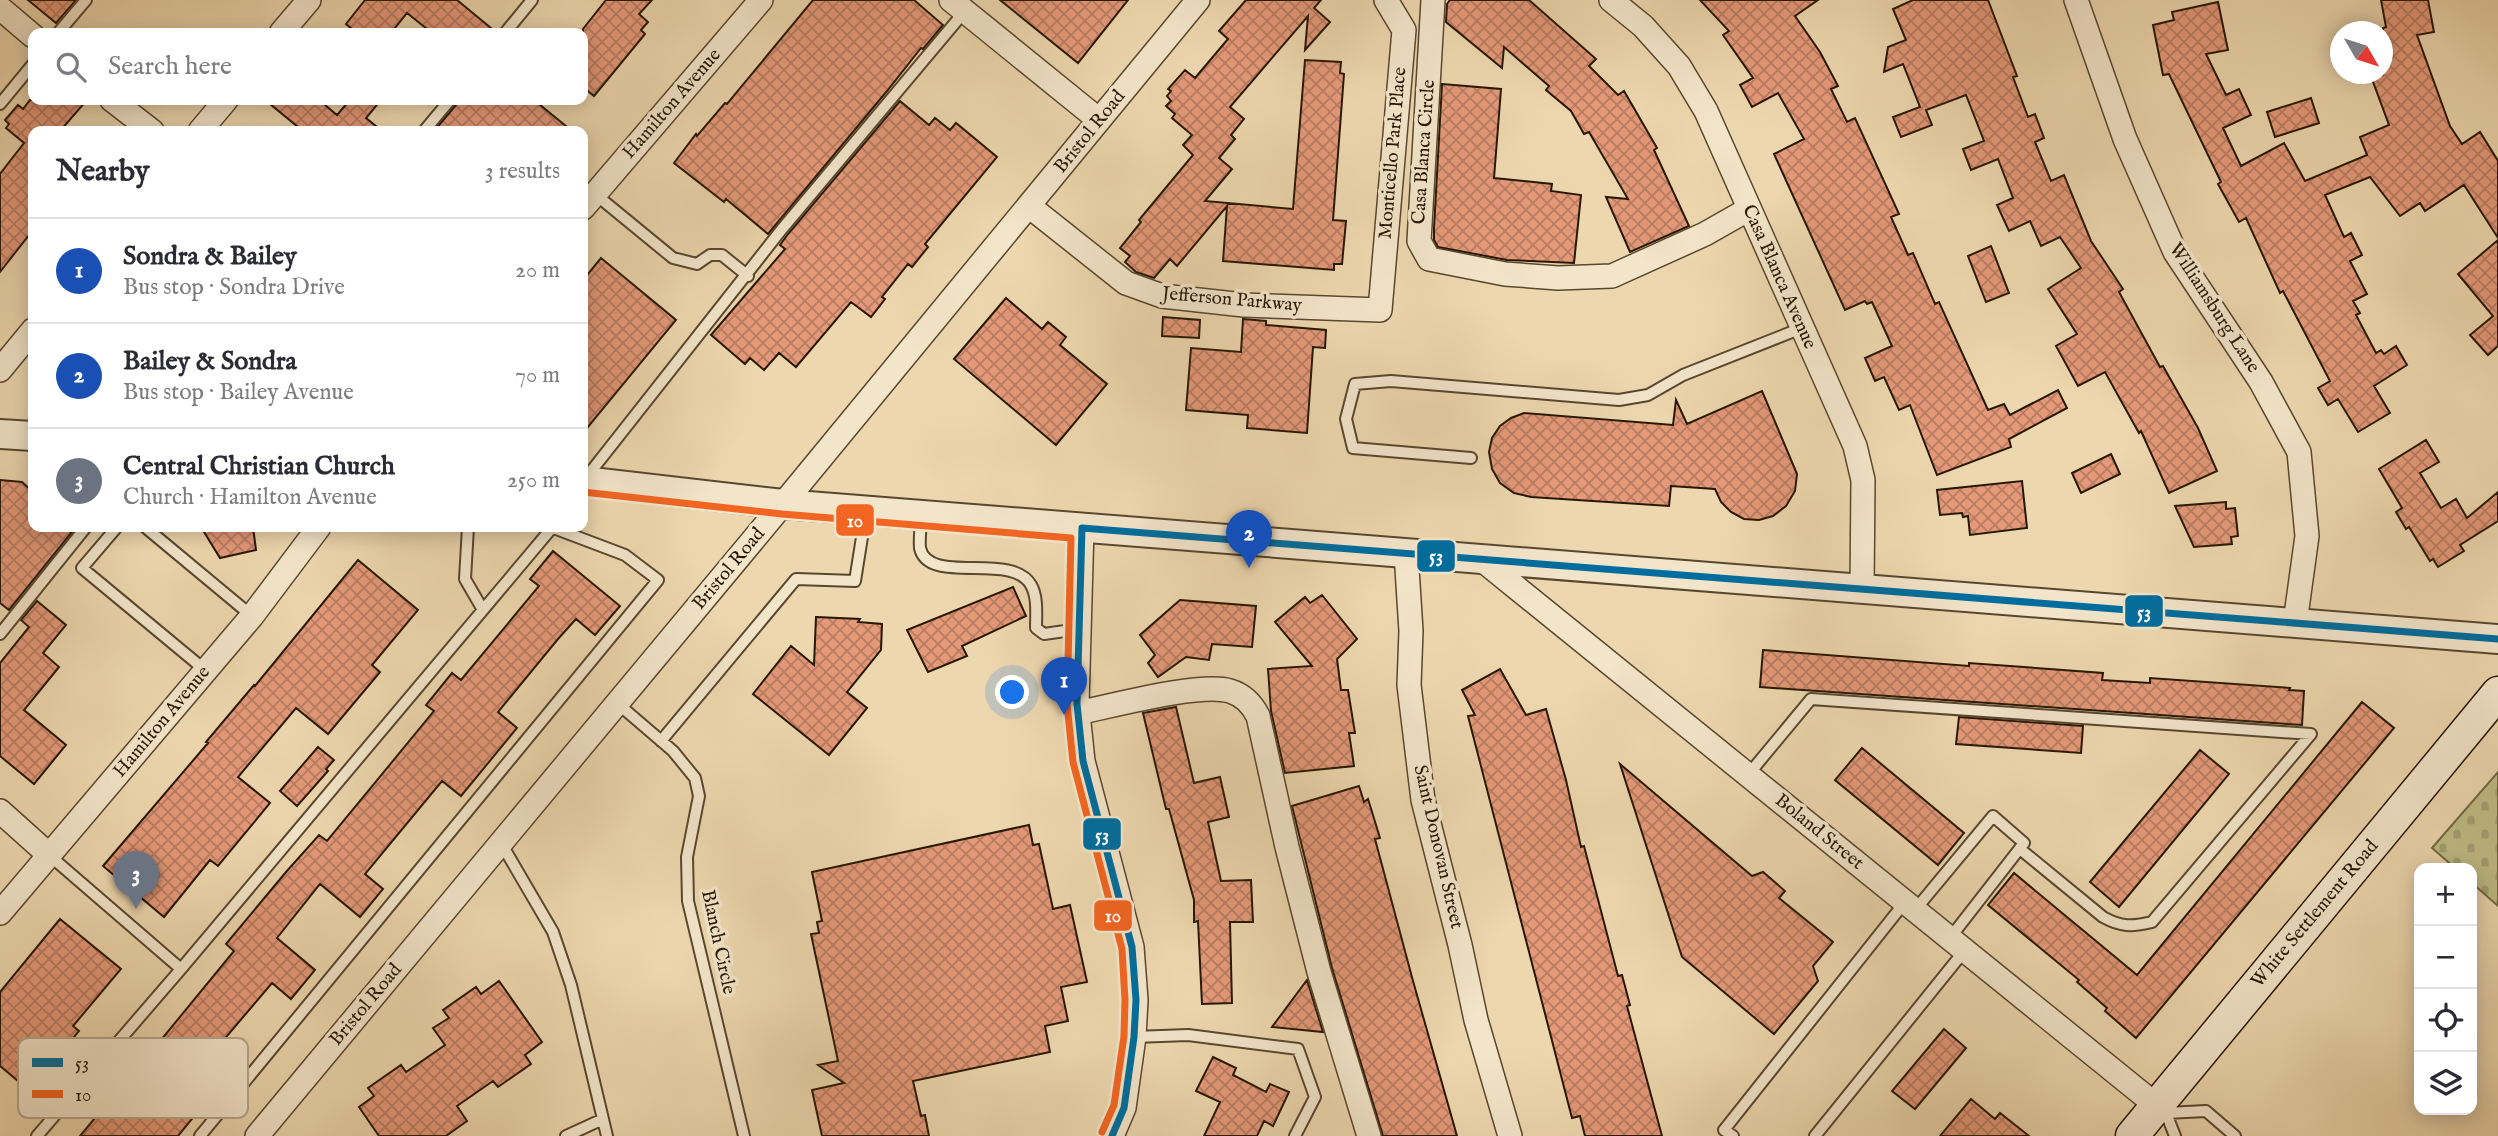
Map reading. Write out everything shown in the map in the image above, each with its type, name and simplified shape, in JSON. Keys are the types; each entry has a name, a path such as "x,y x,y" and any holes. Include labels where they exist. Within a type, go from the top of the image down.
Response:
{"main road":[{"name":"White Settlement Road","path":"2132,1136 2162,1109 2498,693"}],"street":[{"path":"285,28 309,0"},
{"name":"Hamilton Avenue","path":"589,201 761,0"},
{"name":"Bristol Road","path":"257,1136 1198,0"},
{"name":"Monticello Park Place","path":"1380,310 1404,30 1386,0"},
{"name":"Casa Blanca Circle","path":"1433,0 1419,241 1429,259 1505,274 1558,278 1612,276 1705,234 1749,209"},
{"name":"Casa Blanca Avenue","path":"1611,0 1643,26 1679,65 1706,111 1855,446 1863,480 1862,589"},
{"name":"Williamsburg Lane","path":"2076,0 2125,139 2175,252 2261,382 2299,452 2307,536 2295,623"},
{"path":"958,6 1099,121"},
{"path":"0,8 28,32"},
{"path":"118,105 146,126"},
{"path":"204,126 222,105"},
{"name":"Jefferson Parkway","path":"1029,206 1126,283 1162,296 1244,305 1380,310"},
{"path":"0,370 28,336"},
{"path":"0,434 28,436"},
{"path":"588,482 866,511 2498,639"},
{"path":"1082,528 1077,713 1083,761 1132,947 1136,1000 1124,1108 1112,1136"},
{"name":"Hamilton Avenue","path":"0,913 252,616 315,532"},
{"name":"Saint Donovan Street","path":"1406,553 1411,631 1409,685 1423,800 1476,1020 1510,1136"},
{"name":"Boland Street","path":"1481,559 2162,1109"},
{"path":"1077,713 1201,688 1230,691 1252,704 1258,716 1287,847 1319,972 1370,1136"},
{"path":"0,811 49,855"}],"lane":[{"path":"62,28 86,0"},
{"path":"509,28 532,0"},
{"path":"588,475 958,6"},
{"path":"0,104 28,70"},
{"path":"428,126 446,105"},
{"path":"589,201 673,258 697,264 710,255 722,254 748,275"},
{"path":"1471,457 1353,448 1346,419 1355,384 1391,381 1619,400 1648,395 1683,375 1802,328"},
{"path":"661,741 796,579 855,581 866,511"},
{"path":"921,515 920,550 927,560 939,566 1000,569 1019,574 1031,583 1035,595 1037,628 1044,634 1079,629"},
{"path":"0,634 82,532"},
{"path":"113,532 82,568 205,670"},
{"path":"151,532 252,616"},
{"path":"468,532 465,579 483,610"},
{"path":"122,1038 548,532"},
{"path":"248,1078 658,580 625,555 562,532"},
{"path":"1748,775 1811,699 2311,734 2152,922 2133,927 2118,925 2103,917 2020,849"},
{"name":"Blanch Circle","path":"617,703 661,741 695,778 699,796 687,857 688,901 744,1136"},
{"path":"1733,1136 1724,1130 1910,906 1993,816 2024,843 1958,944 1815,1136"},
{"path":"500,843 553,932 571,985 607,1136"},
{"path":"49,855 181,969"},
{"path":"1134,1037 1188,1035 1298,1049 1315,1097 1295,1136"},
{"path":"2175,1136 2162,1109 2206,1111 2232,1135"},
{"path":"37,1136 53,1118"},
{"path":"200,1136 215,1118"},
{"path":"566,1136 603,1119"}],"green space":[{"path":"2498,772 2498,906 2477,887 2477,863 2449,863 2432,848"}],"building":[{"path":"28,0 76,0 56,23"},
{"path":"365,0 457,0 491,28 426,28 407,13 395,28 351,28 346,24"},
{"path":"606,0 652,0 639,14 648,22 641,30 645,34 594,96 588,91 588,28 584,28"},
{"path":"813,0 914,0 943,25 923,49 921,48 768,234 726,199 724,202 674,163"},
{"path":"1000,0 1128,0 1078,63"},
{"path":"1246,0 1321,0 1314,8 1330,22 1305,50 1308,16 1230,107 1244,119 1231,135 1235,139 1219,158 1232,169 1205,201 1293,209 1305,60 1341,62 1340,73 1344,74 1333,220 1346,221 1342,264 1334,264 1334,270 1223,261 1227,206 1177,266 1170,259 1154,278 1136,272 1125,262 1130,256 1120,248 1141,222 1139,220 1193,155 1183,145 1192,135 1172,118 1175,114 1166,106 1171,101 1167,96 1171,91 1168,89 1185,70 1195,78 1228,39 1219,31"},
{"path":"1450,0 1529,0 1596,59 1589,66 1618,95 1624,91 1657,148 1654,150 1689,226 1630,252 1606,197 1628,199 1589,132 1584,134 1571,111 1546,90 1549,86 1504,47 1502,68 1446,22 1447,4"},
{"path":"1700,0 1818,0 1795,16 1820,52 1838,86 1831,89 1847,122 1855,118 1899,214 1891,217 1908,255 1913,253 1935,304 1939,302 1988,410 2004,404 2010,415 2058,390 2067,408 2009,439 2011,447 1937,475 1910,405 1899,410 1884,377 1875,381 1865,358 1892,346 1872,302 1867,304 1865,301 1845,310 1774,154 1804,139 1778,93 1752,107 1740,85 1753,78 1723,35 1729,31"},
{"path":"1913,0 1988,0 2017,76 2013,77 2028,117 2035,114 2044,138 2035,142 2051,181 2064,175 2091,241 2123,289 2119,292 2160,367 2163,366 2198,428 2217,471 2169,493 2141,431 2139,433 2105,372 2078,386 2056,346 2077,334 2048,289 2081,268 2060,237 2041,246 2030,221 2009,231 1997,205 2013,198 1998,159 1971,170 1963,149 1984,141 1966,95 1926,110 1932,125 1901,137 1893,117 1920,107 1903,64 1884,72 1888,47 1906,40 1893,9"},
{"path":"2381,0 2428,0 2434,32 2417,35 2450,126 2462,144 2480,132 2498,161 2498,238 2464,185 2425,211 2420,203 2400,216 2370,177 2325,195 2344,237 2351,233 2362,255 2350,261 2367,294 2353,301 2360,313 2356,315 2376,353 2381,350 2384,354 2396,346 2407,365 2374,386 2390,413 2358,432 2338,399 2328,405 2318,388 2330,381 2283,291 2280,293 2246,218 2239,222 2218,184 2221,182 2169,74 2163,75 2153,25 2174,20 2172,12 2218,2 2228,50 2206,54 2226,95 2239,89 2251,115 2223,128 2241,166 2284,143 2305,181 2367,155 2360,137 2389,125 2374,84 2393,84 2393,21 2385,21"},
{"path":"1442,84 1501,89 1494,178 1552,184 1551,191 1581,195 1574,263 1507,260 1438,247 1434,240 1434,228"},
{"path":"2311,98 2319,123 2275,137 2267,112"},
{"path":"900,101 929,125 935,118 950,130 956,123 997,157 925,244 928,247 912,267 908,264 882,297 885,299 871,317 851,302 796,367 779,353 764,370 750,358 745,364 711,335 785,249 780,245 788,234"},
{"path":"28,103 28,105 83,105 64,126 28,126 28,236 0,272 0,174 24,143 6,128 9,124 5,120 18,105 23,109"},
{"path":"271,105 325,105 337,115 346,105 377,105 366,118 376,126 297,126"},
{"path":"456,105 540,105 566,126 438,126"},
{"path":"2498,240 2498,346 2488,355 2470,335 2493,316 2458,274"},
{"path":"1991,246 2009,293 1986,302 1968,256"},
{"path":"601,258 676,320 588,427 588,274"},
{"path":"1006,298 1042,329 1048,322 1066,337 1060,345 1107,384 1056,445 954,359"},
{"path":"1163,317 1200,320 1199,338 1162,336"},
{"path":"1243,319 1266,321 1266,325 1326,330 1325,348 1313,347 1307,433 1247,428 1248,415 1186,410 1191,348 1241,352"},
{"path":"1762,391 1797,474 1795,491 1786,506 1773,516 1759,520 1744,519 1721,502 1715,489 1671,486 1669,506 1531,497 1514,493 1500,483 1492,469 1489,452 1492,438 1500,426 1524,413 1673,425 1676,400 1687,424"},
{"path":"2426,440 2439,462 2420,473 2441,508 2456,499 2467,518 2498,492 2498,521 2460,545 2464,551 2438,567 2433,559 2430,561 2409,527 2406,529 2396,512 2402,508 2379,469"},
{"path":"2111,454 2120,474 2081,493 2072,473"},
{"path":"0,480 22,482 28,487 28,532 72,532 9,610 0,603"},
{"path":"2022,481 2027,528 1970,535 1968,516 1963,517 1962,513 1940,515 1937,490"},
{"path":"2226,502 2226,509 2235,508 2238,536 2231,537 2232,544 2194,547 2175,506"},
{"path":"204,532 254,532 256,550 220,558"},
{"path":"553,551 620,606 595,635 576,619 558,639 498,712 517,728 461,796 442,781 365,874 383,889 360,917 320,884 277,938 315,970 291,999 272,983 225,1038 163,1038 234,951 226,944 319,835 327,841 434,711 426,705 452,673 461,680 539,586 530,579"},
{"path":"358,560 418,610 372,665 380,672 328,734 296,708 238,777 270,803 218,866 210,860 164,917 103,866"},
{"path":"1013,587 1026,616 962,646 967,656 928,672 907,630"},
{"path":"1322,595 1357,639 1337,659 1341,690 1348,690 1355,733 1349,733 1354,766 1285,773 1271,711 1268,669 1312,666 1275,622 1305,597 1310,603"},
{"path":"1180,600 1256,606 1252,647 1212,644 1209,660 1186,657 1158,677 1148,663 1155,655 1140,635"},
{"path":"37,601 66,625 43,653 59,667 24,710 66,745 34,784 0,756 0,663 29,627 21,620"},
{"path":"816,617 860,619 858,622 882,624 881,650 847,692 867,708 829,755 753,694 791,646 814,665"},
{"path":"1763,650 2103,673 2102,680 2150,683 2150,678 2290,688 2289,690 2304,691 2302,725 1760,687"},
{"path":"1500,669 1526,715 1546,709 1581,847 1584,846 1618,976 1622,975 1630,1005 1627,1006 1662,1136 1585,1136 1580,1116 1572,1118 1468,716 1475,715 1462,690"},
{"path":"2362,702 2394,728 2136,1038 2105,1011 2107,1008 2077,982 2079,980 1988,905 2014,873 2137,975"},
{"path":"1176,707 1194,783 1220,777 1229,817 1208,822 1221,881 1251,880 1253,922 1230,922 1232,1003 1202,1004 1198,921 1194,922 1194,900 1169,809 1166,809 1143,713"},
{"path":"1959,717 2083,726 2081,753 1956,744"},
{"path":"318,747 334,760 326,769 328,771 297,806 280,791"},
{"path":"1862,748 1964,833 1938,865 1835,780"},
{"path":"2200,750 2229,774 2119,907 2090,882"},
{"path":"1620,764 1752,876 1763,872 1785,891 1779,898 1833,942 1813,966 1818,981 1774,1034 1682,957"},
{"path":"1359,786 1364,802 1368,799 1380,838 1375,839 1457,1136 1383,1136 1332,968 1292,806"},
{"path":"1029,825 1033,845 1039,844 1053,909 1070,905 1087,982 1061,987 1068,1021 1045,1026 1050,1052 913,1081 929,1136 822,1136 812,1090 844,1083 818,1065 838,1061 811,934 819,933 817,922 822,921 812,872"},
{"path":"60,919 121,969 73,1026 79,1031 73,1038 18,1038 18,1081 0,1066 0,992"},
{"path":"1307,980 1323,1032 1272,1027"},
{"path":"499,981 542,1042 525,1055 531,1064 498,1087 493,1081 457,1106 467,1121 446,1136 379,1136 359,1107 374,1096 368,1088 401,1065 406,1072 445,1045 433,1028 449,1018 443,1010 476,987 481,994"},
{"path":"1944,1029 1966,1048 1915,1109 1892,1091"},
{"path":"1213,1057 1236,1068 1233,1075 1266,1092 1270,1084 1289,1092 1273,1126 1264,1121 1257,1136 1204,1136 1220,1102 1196,1091"},
{"path":"1971,1099 1995,1119 2000,1113 2029,1136 1940,1136"},
{"path":"95,1118 193,1118 178,1136 80,1136"}],"transit line":[{"name":"10","path":"588,493 782,514 1071,538 1067,704 1073,762 1122,949 1125,1000 1124,1036 1114,1105 1102,1132"},
{"name":"53","path":"1082,528 2498,639"},
{"name":"53","path":"1082,528 1077,704 1083,761 1132,947 1136,1000 1124,1108 1112,1136"}],"place":[{"name":"Bailey & Sondra","path":"1249,568"},
{"name":"Sondra & Bailey","path":"1064,715"},
{"name":"Central Christian Church","path":"136,909"}]}
